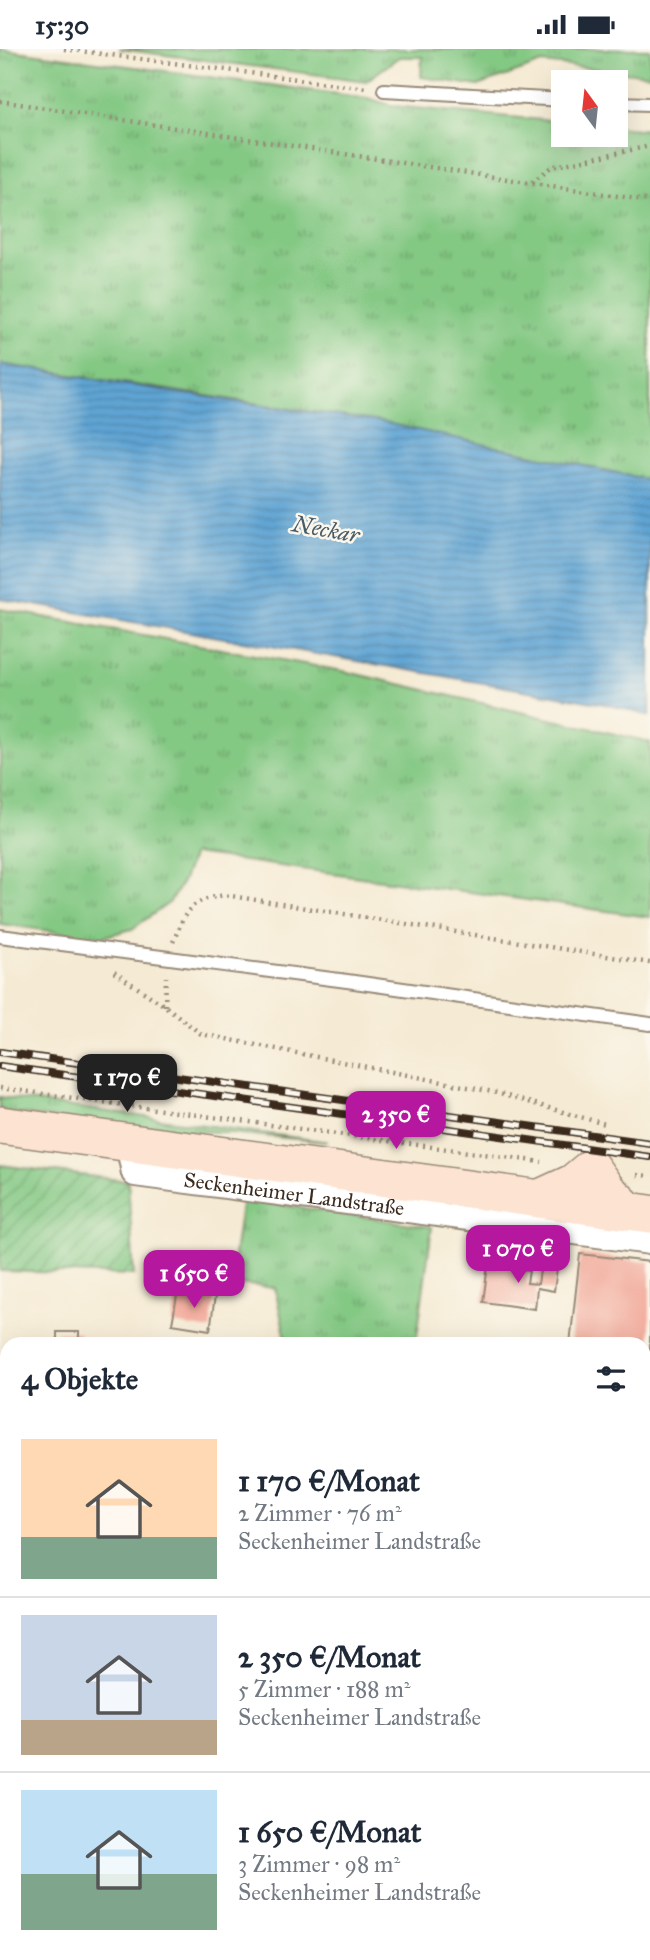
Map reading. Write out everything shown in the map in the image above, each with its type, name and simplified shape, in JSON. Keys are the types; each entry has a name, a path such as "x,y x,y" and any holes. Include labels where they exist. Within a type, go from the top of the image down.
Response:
{"main road":[{"name":"Seckenheimer Landstraße","path":"0,1125 639,1213"},
{"path":"538,1199 573,1183 591,1168 606,1189 639,1213"}],"street":[{"name":"Seckenheimer Landstraße","path":"129,1143 135,1173 650,1241"}],"lane":[{"path":"384,90 551,99"},
{"path":"628,103 650,104"},
{"path":"0,936 650,1024"}],"path":[{"path":"64,49 384,90"},
{"path":"0,101 650,201"},
{"path":"532,182 551,167 650,146"},
{"path":"165,1006 167,957 186,913 203,898 225,895 650,963"},
{"path":"76,946 165,1006 201,1034 494,1092 605,1124"},
{"path":"0,1088 591,1168"}],"green space":[{"path":"0,49 367,98 394,106 551,121 551,147 628,147 628,128 650,130 650,480 383,423 0,364"},
{"path":"119,49 650,49 650,75 628,73 628,70 542,63 478,86 421,77 422,57 399,57 366,81"},
{"path":"0,609 343,671 650,742 650,917 193,854 183,880 170,902 132,929 99,938 0,924"},
{"path":"0,1097 328,1142 221,1132 130,1129 0,1111"},
{"path":"0,1165 128,1181 134,1275 0,1271"},
{"path":"242,1199 432,1227 417,1337 286,1337 275,1288 230,1283"}],"water":[{"name":"Neckar","path":"0,364 381,422 650,480 650,716 610,705 0,599"}],"building":[{"path":"580,1254 650,1262 650,1337 571,1337"},
{"path":"542,1258 558,1261 554,1291 537,1288 535,1309 483,1302 488,1265 529,1271 527,1283 538,1284"},
{"path":"178,1290 215,1296 210,1330 172,1324"},
{"path":"57,1332 79,1332 79,1337 57,1337"}],"railway":[{"path":"0,1052 650,1143"},
{"path":"0,1066 650,1157"}]}
